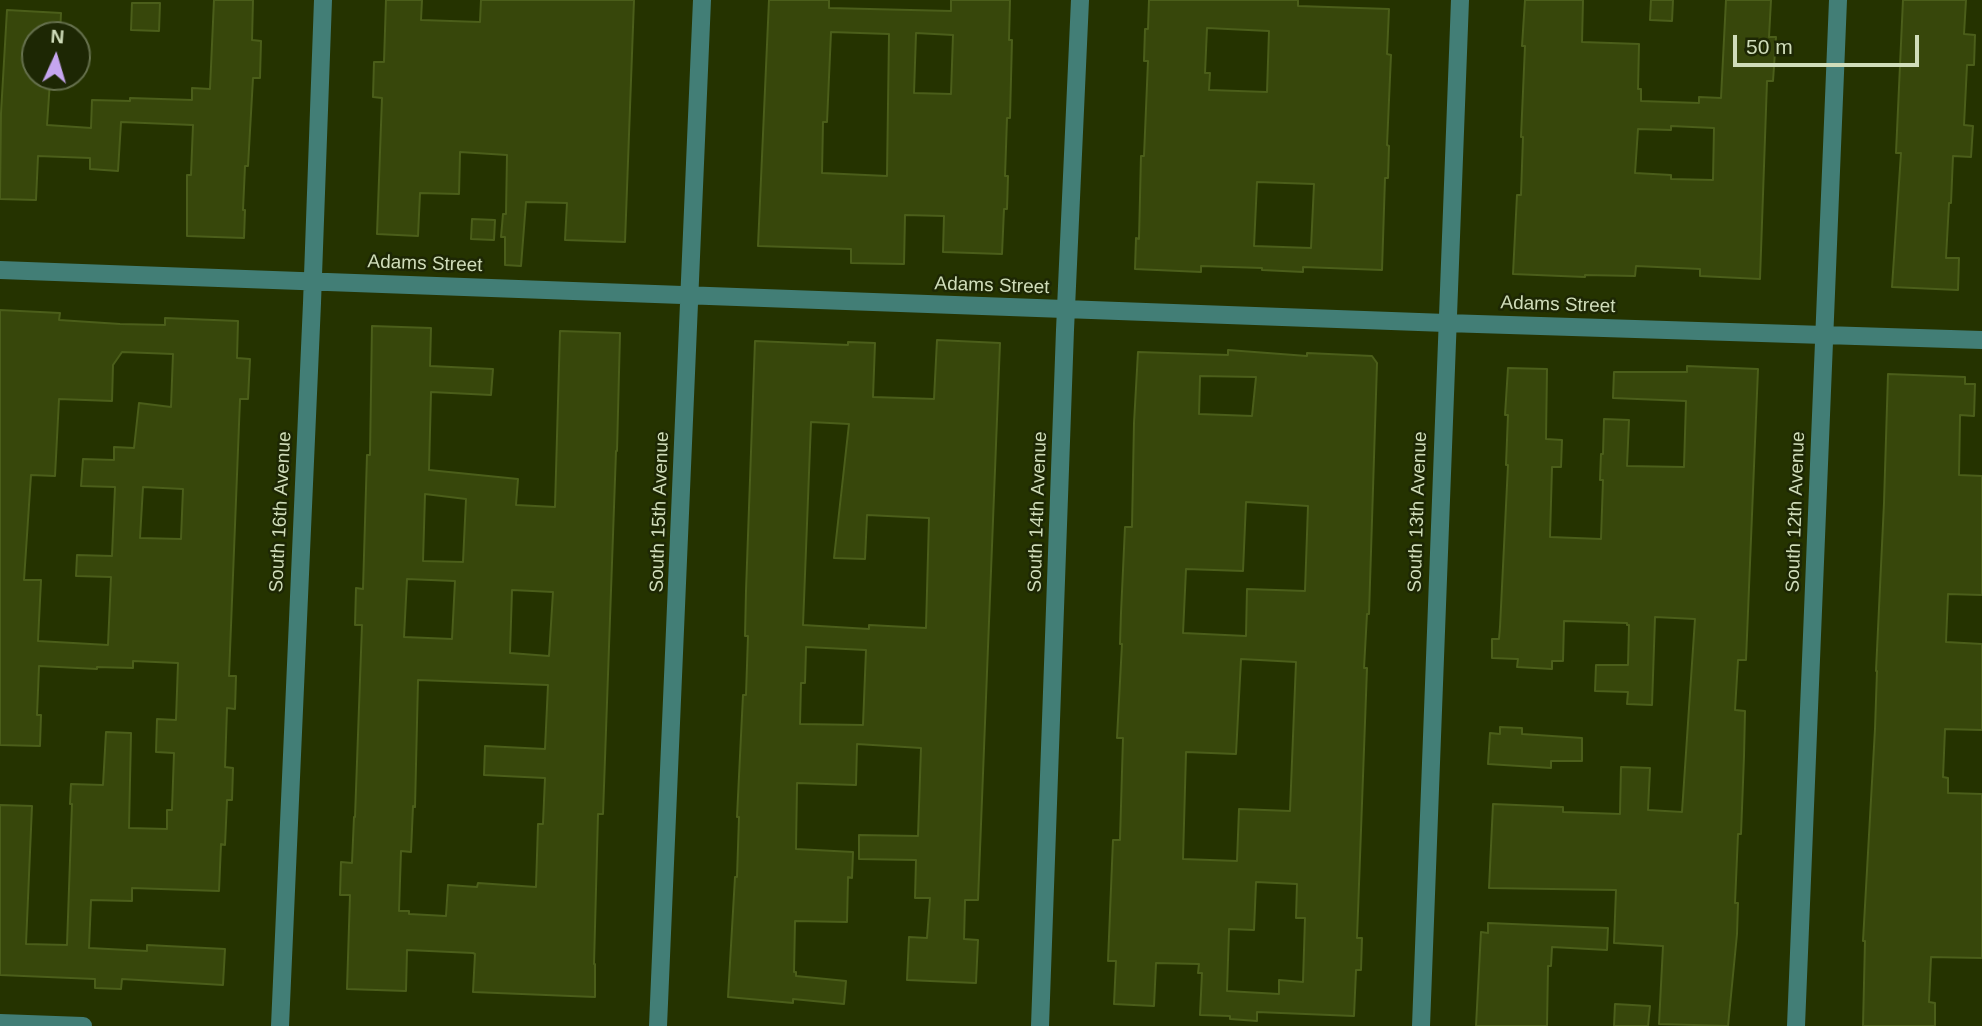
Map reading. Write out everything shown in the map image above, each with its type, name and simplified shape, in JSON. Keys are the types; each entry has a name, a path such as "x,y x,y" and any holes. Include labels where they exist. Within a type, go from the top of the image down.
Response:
{"street":[{"name":"South 16th Avenue","path":"280,1026 323,0"},
{"name":"South 15th Avenue","path":"658,1026 702,0"},
{"name":"South 14th Avenue","path":"1040,1026 1080,0"},
{"name":"South 13th Avenue","path":"1421,1026 1460,0"},
{"name":"South 12th Avenue","path":"1796,1026 1839,0"},
{"name":"Adams Street","path":"0,270 1982,340"},
{"path":"0,1023 83,1026"}],"building":[{"path":"214,0 253,0 252,40 261,41 260,78 253,78 248,166 245,166 244,238 187,236 187,175 191,175 193,125 121,122 118,171 90,169 90,158 38,156 36,200 0,199 1,113 7,10 61,13 61,21 21,21 21,91 49,91 47,125 91,128 92,100 192,100 192,88 210,89"},
{"path":"386,0 422,0 421,20 480,22 481,0 634,0 625,242 565,240 567,203 526,202 521,266 505,265 505,237 501,237 503,214 506,214 507,155 460,152 459,194 420,193 418,236 377,234 382,98 373,97 374,62 384,62"},
{"path":"769,0 829,0 829,8 951,11 951,0 1010,0 1010,118 1007,118 1007,209 1004,209 1002,254 943,252 944,216 905,215 904,264 851,263 851,249 758,246","holes":["831,32 889,34 887,176 822,173 823,122 827,122","916,33 953,35 951,94 914,93"]},
{"path":"1149,0 1298,0 1298,6 1389,9 1389,146 1388,178 1385,178 1382,270 1303,267 1303,272 1201,266 1201,272 1135,269 1136,238 1139,239 1141,156 1144,156 1148,61 1144,61 1145,29 1148,29","holes":["1207,28 1269,31 1267,92 1209,90 1210,73 1205,73","1257,182 1314,184 1311,248 1254,246"]},
{"path":"1525,0 1583,0 1582,42 1639,44 1638,89 1641,89 1641,101 1699,103 1699,97 1721,98 1726,0 1771,0 1769,37 1776,37 1773,81 1767,81 1760,279 1700,276 1700,269 1636,266 1635,276 1513,274 1517,195 1521,195 1525,46 1522,46","holes":["1671,126 1714,128 1713,180 1671,179 1671,175 1635,173 1638,129 1671,130"]},
{"path":"1651,0 1673,0 1672,21 1650,20"},
{"path":"1903,0 1966,0 1964,34 1975,35 1974,65 1967,65 1964,125 1973,126 1971,157 1953,156 1949,203 1946,258 1959,258 1958,290 1892,287 1901,153 1896,153"},
{"path":"132,3 160,3 159,31 131,30"},
{"path":"472,219 495,220 494,240 471,239"},
{"path":"0,310 60,313 59,320 120,324 165,325 165,318 238,321 237,358 250,359 248,399 240,399 229,676 236,676 235,709 227,708 225,767 233,768 232,800 227,800 225,845 221,844 219,891 132,888 132,901 91,900 89,948 147,951 147,945 225,949 223,985 122,979 121,989 95,988 95,979 0,975 0,805 32,806 26,944 67,945 71,784 103,785 106,732 131,733 129,828 167,829 167,810 172,810 174,753 156,752 157,719 176,720 178,663 133,661 133,668 97,669 39,666 37,715 41,715 40,746 0,745","holes":["122,352 173,354 171,407 139,403 134,448 114,447 114,460 83,459 81,486 115,487 112,556 77,555 76,576 111,577 108,645 38,641 41,580 24,580 31,475 55,476 59,399 112,401 113,365","143,487 183,489 181,539 140,538"]},
{"path":"372,326 431,328 430,366 493,369 491,395 431,392 429,470 518,479 516,505 555,507 560,331 620,333 603,814 598,814 595,997 473,992 475,954 407,950 406,991 347,989 350,895 340,895 341,862 352,863 362,625 355,625 356,588 363,589 367,455 370,455","holes":["425,494 466,499 463,562 423,561","407,579 455,581 452,639 404,637","512,590 553,592 549,656 510,653","418,680 548,685 545,749 485,746 484,775 545,778 543,824 538,824 536,887 478,883 477,887 448,885 446,916 399,911 401,851 411,852 413,806 415,807"]},
{"path":"937,340 1000,343 978,900 965,900 964,939 978,940 976,983 907,980 909,937 927,938 930,898 915,898 916,860 859,859 859,835 918,836 921,748 857,744 856,785 797,783 796,849 853,852 852,878 848,877 847,922 795,921 794,972 796,976 846,981 844,1004 728,997 737,877 743,695 746,695 746,591 755,341 848,345 848,342 875,343 873,397 934,399","holes":["811,422 849,424 834,558 865,559 867,515 929,518 926,628 869,625 869,629 803,625","806,647 866,650 863,725 800,724 801,683 805,683"]},
{"path":"1228,350 1307,356 1307,353 1372,356 1377,363 1369,614 1364,668 1367,668 1357,938 1362,938 1361,970 1356,970 1354,1016 1257,1012 1257,1021 1230,1019 1230,1016 1200,1015 1202,973 1198,973 1199,964 1156,963 1154,1006 1114,1004 1116,961 1108,961 1113,840 1120,840 1123,738 1117,738 1121,613 1125,527 1132,527 1138,352 1228,355","holes":["1200,376 1256,377 1252,416 1199,414","1246,502 1308,506 1305,591 1247,589 1246,636 1183,633 1186,569 1243,571","1241,659 1296,662 1290,811 1239,809 1237,861 1183,859 1186,752 1236,754","1256,882 1297,884 1296,918 1305,918 1303,982 1279,980 1279,994 1227,991 1229,929 1254,930"]},
{"path":"1687,366 1758,369 1746,660 1738,660 1735,710 1745,711 1741,834 1738,834 1735,903 1738,903 1737,934 1728,1026 1659,1024 1663,946 1614,943 1616,890 1489,888 1493,804 1563,807 1563,812 1620,814 1621,767 1650,768 1648,810 1682,812 1695,619 1655,617 1652,705 1627,704 1628,692 1595,691 1596,665 1628,665 1627,623 1564,621 1563,661 1552,661 1552,669 1517,667 1518,659 1492,658 1492,639 1499,639 1500,627 1508,465 1508,415 1505,415 1508,368 1547,369 1546,439 1562,440 1561,467 1552,467 1550,537 1601,539 1603,480 1600,480 1604,419 1629,420 1627,466 1684,467 1686,401 1613,398 1614,372 1687,372"},
{"path":"1888,374 1965,377 1965,384 1975,384 1974,416 1960,415 1959,475 1982,476 1982,595 1948,594 1946,642 1982,644 1982,730 1945,729 1943,777 1948,778 1948,793 1982,794 1982,958 1931,957 1929,1002 1935,1003 1935,1026 1863,1026 1863,941 1875,729"},
{"path":"1500,727 1522,728 1522,734 1582,738 1582,761 1551,761 1551,768 1488,764 1490,733 1500,734"},
{"path":"1488,923 1608,928 1607,950 1552,947 1551,966 1548,966 1547,1026 1476,1026 1481,932 1488,933"},
{"path":"1615,1004 1650,1006 1648,1026 1614,1026"}]}
